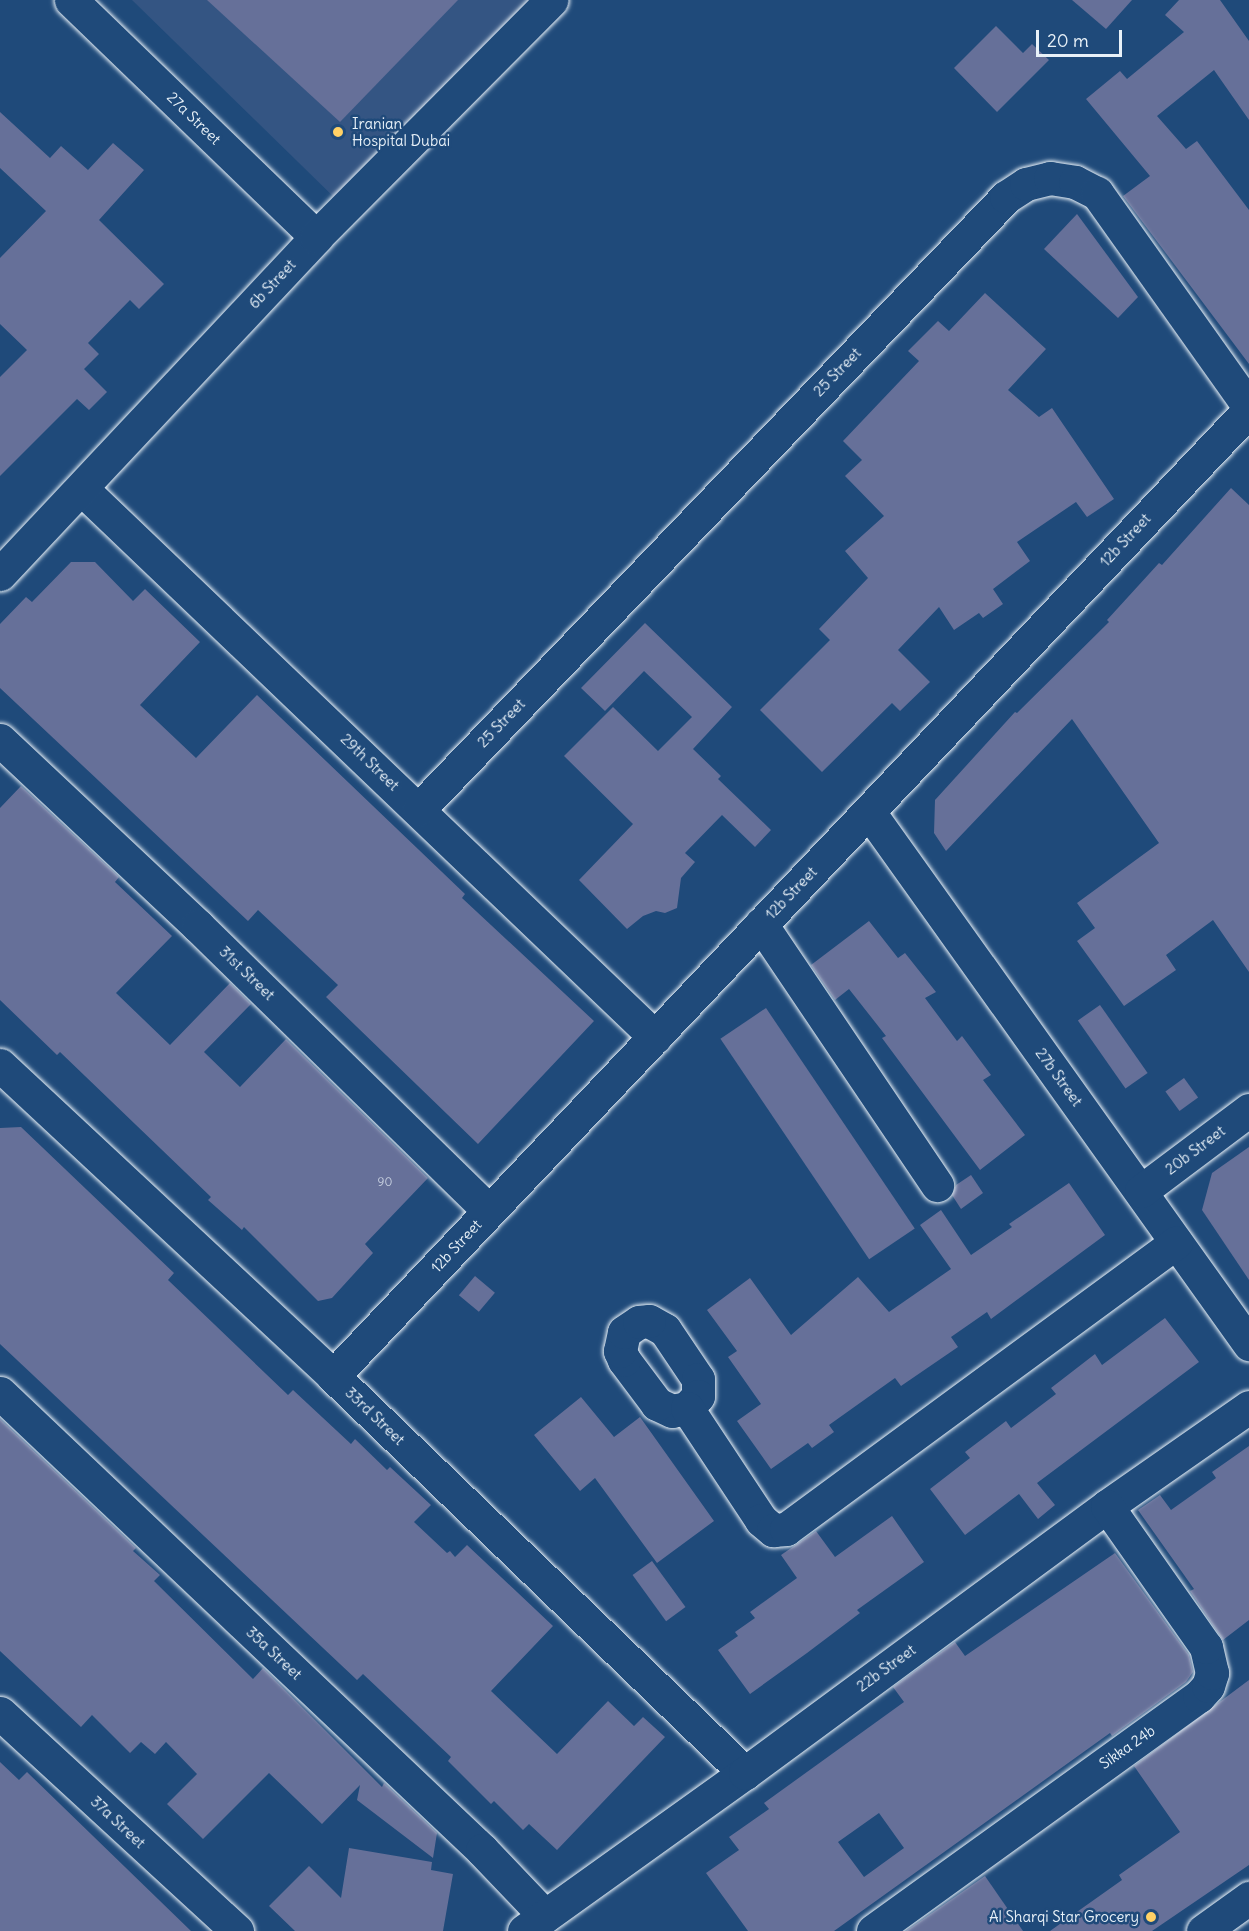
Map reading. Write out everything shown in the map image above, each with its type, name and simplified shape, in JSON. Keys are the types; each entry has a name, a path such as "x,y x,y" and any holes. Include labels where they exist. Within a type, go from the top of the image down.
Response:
{"street":[{"name":"27a Street","path":"71,0 316,237"},
{"name":"6b Street","path":"0,574 316,237 551,0"},
{"name":"25 Street","path":"419,809 1006,197 1026,184 1050,178 1059,179 1075,182 1096,193 1249,408"},
{"name":"12b Street","path":"333,1376 1249,408"},
{"name":"29th Street","path":"82,489 655,1037"},
{"name":"31st Street","path":"0,740 207,934 489,1212"},
{"name":"27b Street","path":"869,812 1249,1344"},
{"path":"761,924 937,1185"},
{"name":"33rd Street","path":"0,1065 333,1376 745,1773"},
{"name":"20b Street","path":"1141,1191 1249,1110"},
{"path":"687,1408 761,1520 773,1530 786,1529 1176,1243"},
{"name":"35a Street","path":"0,1393 482,1850 534,1923"},
{"name":"22b Street","path":"534,1923 745,1773 1107,1506 1249,1407"},
{"name":"Sikka 24b","path":"873,1931 1199,1696 1208,1686 1212,1673 1206,1647 1107,1506"},
{"name":"37a Street","path":"0,1713 237,1931"},
{"path":"1203,1931 1249,1898"}],"shaded area":[{"name":"Iranian Hospital Dubai","path":"132,0 532,0 341,204"}],"building":[{"path":"207,0 458,0 340,122"},
{"path":"1072,0 1132,0 1106,29"},
{"path":"1179,0 1220,0 1249,41 1249,120 1214,70 1157,116 1186,149 1197,141 1249,210 1249,364 1123,196 1150,176 1086,99 1120,71 1127,79 1184,32 1165,15"},
{"path":"996,26 1023,53 1032,44 1049,60 997,112 954,68"},
{"path":"0,112 50,158 61,146 88,170 113,143 144,170 99,220 164,284 139,309 130,300 88,343 99,354 84,369 107,392 89,410 77,399 0,476 0,377 27,350 0,324 0,258 46,211 0,168"},
{"path":"1077,214 1138,297 1118,318 1044,249"},
{"path":"985,293 1046,349 1008,390 1039,417 1052,408 1114,499 1087,517 1076,502 1017,542 1030,561 993,589 1003,604 983,618 979,613 954,630 939,607 898,650 930,682 900,711 892,703 822,772 760,710 830,640 819,629 868,578 845,551 884,516 845,476 862,460 843,441 919,361 908,351 938,321 949,331"},
{"path":"1231,488 1249,505 1249,972 1213,920 1166,955 1176,970 1124,1006 1077,941 1095,928 1077,903 1159,843 1072,719 946,851 934,833 935,800 1015,712 1017,713 1109,622 1107,620 1159,563 1162,565"},
{"path":"71,562 95,562 133,601 145,589 200,642 140,705 196,758 257,695 465,894 462,898 594,1021 478,1144 326,997 338,985 258,910 248,921 0,688 0,624 26,597 32,602"},
{"path":"645,623 732,707 693,749 721,776 718,779 771,830 755,847 722,815 685,853 695,862 681,878 677,908 665,913 656,911 643,916 627,929 579,880 633,824 564,756 613,707 658,751 692,717 644,671 605,711 581,688"},
{"path":"21,786 119,877 115,882 172,936 116,993 170,1045 230,983 251,1004 204,1052 240,1087 286,1039 428,1178 365,1244 373,1253 332,1298 318,1301 244,1227 242,1230 208,1200 211,1197 60,1052 57,1055 0,1000 0,808"},
{"path":"869,921 898,958 905,953 936,992 925,998 957,1041 962,1036 991,1075 983,1080 1025,1135 980,1170 882,1038 886,1036 849,989 835,1000 811,965"},
{"path":"1100,1005 1148,1073 1125,1088 1078,1020"},
{"path":"766,1008 915,1229 869,1259 720,1039"},
{"path":"1184,1078 1198,1097 1179,1111 1165,1092"},
{"path":"21,1127 174,1273 168,1280 288,1395 293,1390 351,1444 355,1439 387,1470 390,1467 431,1505 414,1522 447,1553 450,1551 455,1557 467,1545 553,1626 491,1691 557,1754 608,1701 634,1726 643,1717 665,1737 557,1850 529,1824 523,1830 494,1801 491,1804 448,1761 451,1757 363,1674 357,1680 0,1344 0,1128"},
{"path":"1249,1147 1249,1280 1202,1210 1212,1173"},
{"path":"971,1175 983,1193 961,1209 952,1195 956,1185"},
{"path":"1069,1183 1105,1235 991,1319 987,1312 951,1337 958,1347 901,1386 895,1378 829,1425 834,1432 812,1448 808,1443 771,1469 737,1421 761,1404 728,1357 737,1351 707,1310 750,1278 791,1335 858,1277 889,1312 951,1269 920,1225 941,1210 971,1255 1012,1227 1009,1224"},
{"path":"475,1276 495,1293 479,1312 459,1295"},
{"path":"1165,1318 1199,1362 1037,1483 1055,1505 1038,1519 1019,1494 965,1535 930,1489 970,1458 965,1452 1006,1421 1011,1428 1056,1394 1051,1388 1095,1354 1102,1365"},
{"path":"581,1397 614,1437 640,1417 714,1521 657,1563 595,1478 580,1491 534,1435"},
{"path":"0,1419 136,1548 133,1551 160,1575 154,1581 253,1679 263,1668 382,1787 384,1783 437,1833 433,1858 357,1800 360,1785 322,1824 269,1773 203,1839 167,1804 197,1774 166,1742 155,1754 141,1742 130,1753 92,1715 81,1727 0,1651"},
{"path":"1249,1446 1249,1620 1223,1640 1190,1591 1194,1589 1138,1510 1160,1495 1171,1510 1216,1478 1212,1472"},
{"path":"892,1516 924,1562 857,1610 860,1613 750,1694 718,1650 738,1636 735,1632 755,1618 750,1612 797,1578 781,1555 816,1531 835,1557"},
{"path":"1115,1553 1189,1655 1193,1672 1186,1682 1112,1736 1110,1733 834,1931 748,1931 706,1873 739,1850 729,1837 769,1809 764,1803 904,1702 893,1687 955,1642 965,1656","holes":["879,1813 904,1848 864,1877 838,1842"]},
{"path":"652,1561 686,1607 666,1621 633,1575"},
{"path":"1249,1680 1249,1865 1152,1931 1050,1931 1122,1880 1119,1875 1180,1832 1134,1766"},
{"path":"0,1762 19,1780 27,1772 191,1931 0,1931"},
{"path":"349,1848 432,1862 431,1870 453,1874 443,1931 295,1931 269,1906 309,1866 341,1898"},
{"path":"985,1876 1023,1931 906,1931"}],"place":[{"name":"Iranian Hospital Dubai","path":"338,132"},
{"name":"Al Sharqi Star Grocery","path":"1151,1917"}]}
